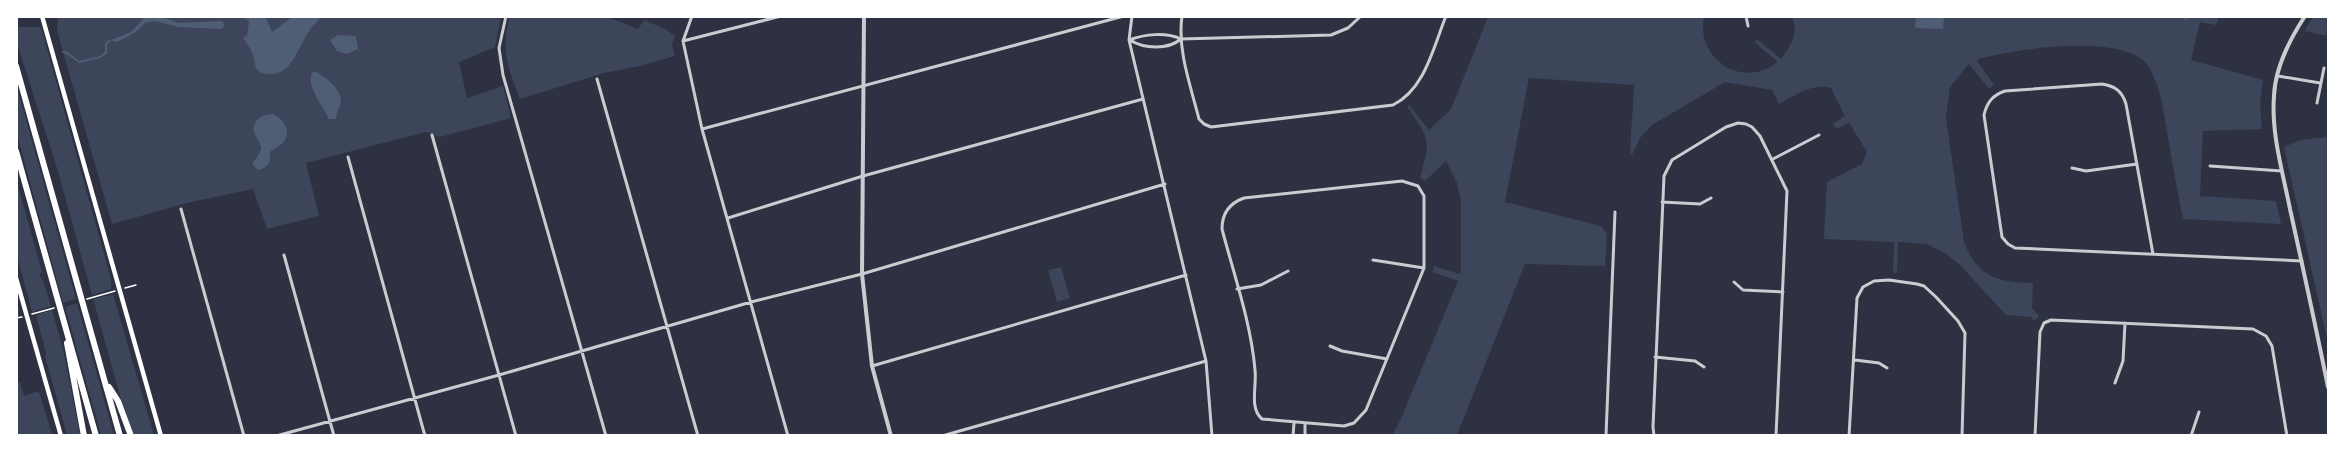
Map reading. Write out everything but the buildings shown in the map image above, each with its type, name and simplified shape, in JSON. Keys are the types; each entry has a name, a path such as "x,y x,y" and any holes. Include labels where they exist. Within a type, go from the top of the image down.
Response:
{"highway":[{"path":"16,66 120,435"},
{"path":"16,151 96,435"},
{"path":"63,315 84,435"},
{"path":"104,378 118,401 131,435"}],"main road":[{"path":"42,16 161,435"},
{"path":"16,278 61,435"}],"street":[{"path":"506,16 499,48 503,75 606,435"},
{"path":"693,16 683,41 702,129 788,435"},
{"path":"683,41 781,16"},
{"path":"864,16 862,274 872,366 891,435"},
{"path":"702,129 1125,16"},
{"path":"1132,16 1129,40 1206,361 1212,435"},
{"path":"1182,16 1181,39 1199,119 1211,127 1393,105 1409,95 1419,82 1446,16"},
{"path":"1129,40 1140,36 1172,35 1181,39 1331,35 1348,28 1361,16"},
{"path":"1746,16 1748,26"},
{"path":"2305,16 2293,38 2274,88 2274,110 2282,171 2328,387"},
{"path":"1129,40 1139,46 1173,46 1181,39"},
{"path":"2317,103 2324,68"},
{"path":"2278,76 2320,82"},
{"path":"597,79 698,435"},
{"path":"2153,254 2124,97 2115,87 2109,85 2006,91 1993,97 1984,115 2002,237 2015,248 2302,261"},
{"path":"728,218 863,176 1143,99"},
{"path":"1654,435 1655,357 1664,176 1672,160 1732,124 1746,123 1760,136 1787,191 1776,435"},
{"path":"432,135 516,435"},
{"path":"1773,159 1819,135"},
{"path":"348,157 425,435"},
{"path":"2072,168 2086,171 2137,164"},
{"path":"2210,166 2282,171"},
{"path":"1402,181 1412,183 1422,191 1425,201 1424,268 1366,410 1354,423 1344,426 1305,424 1267,421 1258,416 1256,371 1245,315 1222,225 1226,211 1231,205 1245,198 1402,181"},
{"path":"276,435 499,375 751,302 862,274 1165,184"},
{"path":"1662,202 1700,204 1711,198"},
{"path":"181,209 244,435"},
{"path":"1606,435 1615,212"},
{"path":"284,255 334,435"},
{"path":"1373,260 1424,268"},
{"path":"1237,289 1262,285 1288,271"},
{"path":"872,366 1186,275"},
{"path":"1849,435 1857,298 1863,287 1874,281 1889,280 1924,286 1948,309 1965,333 1962,435"},
{"path":"1734,282 1743,290 1783,292"},
{"path":"2035,435 2040,332 2044,323 2051,320 2253,329 2261,332 2272,346 2287,435"},
{"path":"2115,382 2123,361 2125,323"},
{"path":"1330,346 1342,351 1387,358"},
{"path":"1655,357 1695,361 1704,367"},
{"path":"1855,360 1879,363 1887,368"},
{"path":"942,435 1206,361"},
{"path":"2191,435 2199,412"},
{"path":"1293,435 1294,423"},
{"path":"1305,424 1305,435"}],"shaded area":[{"path":"58,16 501,17 495,47 459,62 467,98 503,86 511,118 440,137 426,132 306,163 319,216 267,229 253,189 187,203 112,224 57,31"},
{"path":"159,16 179,23 222,21 225,25 221,29 178,27 155,21 145,23 136,32 117,42 109,41 131,32 144,18"},
{"path":"2314,16 2328,17 2328,36 2304,31"},
{"path":"243,17 266,18 272,32 292,17 322,17 308,33 292,62 278,73 268,74 256,68 252,53 243,38 247,36 249,21"},
{"path":"510,17 607,17 638,29 644,20 675,36 672,45 675,56 604,73 520,99 507,58 506,38"},
{"path":"1488,17 1704,17 1705,39 1715,58 1733,70 1744,73 1762,71 1778,62 1754,42 1757,39 1781,59 1791,44 1794,34 1792,17 2219,17 2216,25 2200,22 2191,60 2263,80 2260,103 2262,129 2203,131 2200,196 2276,201 2281,224 2183,219 2159,90 2148,66 2136,56 2117,49 2068,46 2017,51 1979,59 1977,61 1994,85 1989,89 1969,64 1950,87 1946,118 1964,242 1976,263 1991,276 2009,281 2033,283 2032,308 2039,316 2034,321 2031,317 2006,315 1959,264 1927,244 1898,242 1897,273 1893,273 1894,242 1824,239 1827,182 1862,164 1867,152 1849,123 1836,129 1833,124 1845,116 1831,88 1811,88 1779,104 1772,90 1725,82 1652,125 1640,138 1632,155 1630,153 1634,85 1529,78 1505,202 1601,226 1607,234 1605,266 1525,264 1457,435 1392,436 1458,281 1432,272 1434,266 1460,274 1461,268 1461,201 1457,183 1446,161 1425,181 1420,178 1426,155 1426,140 1407,106 1409,105 1429,130 1451,109"},
{"path":"1916,17 1944,17 1943,29 1915,28"},
{"path":"16,27 41,27 111,279 111,289 92,295 57,168 17,44"},
{"path":"338,35 356,36 358,49 347,54 337,51 330,40"},
{"path":"313,71 330,82 340,95 341,103 336,119 329,119 315,95 311,82"},
{"path":"17,87 76,299 63,303 17,135"},
{"path":"272,114 284,124 286,137 284,142 270,152 270,159 266,166 258,170 252,164 261,147 253,130 259,118"},
{"path":"2328,137 2328,343 2284,147 2300,140"},
{"path":"17,182 42,272 39,274 51,306 32,312 17,256"},
{"path":"1061,267 1070,298 1057,302 1048,270"},
{"path":"113,294 154,435 133,435 126,417 93,299"},
{"path":"77,303 114,435 101,435 65,307"},
{"path":"52,310 63,349 80,435 67,435 45,356 36,315"},
{"path":"20,382 24,396 39,391 52,435 17,435 17,383"}],"waterway":[{"path":"63,52 79,62 100,57 106,53 106,44 109,41"}]}
